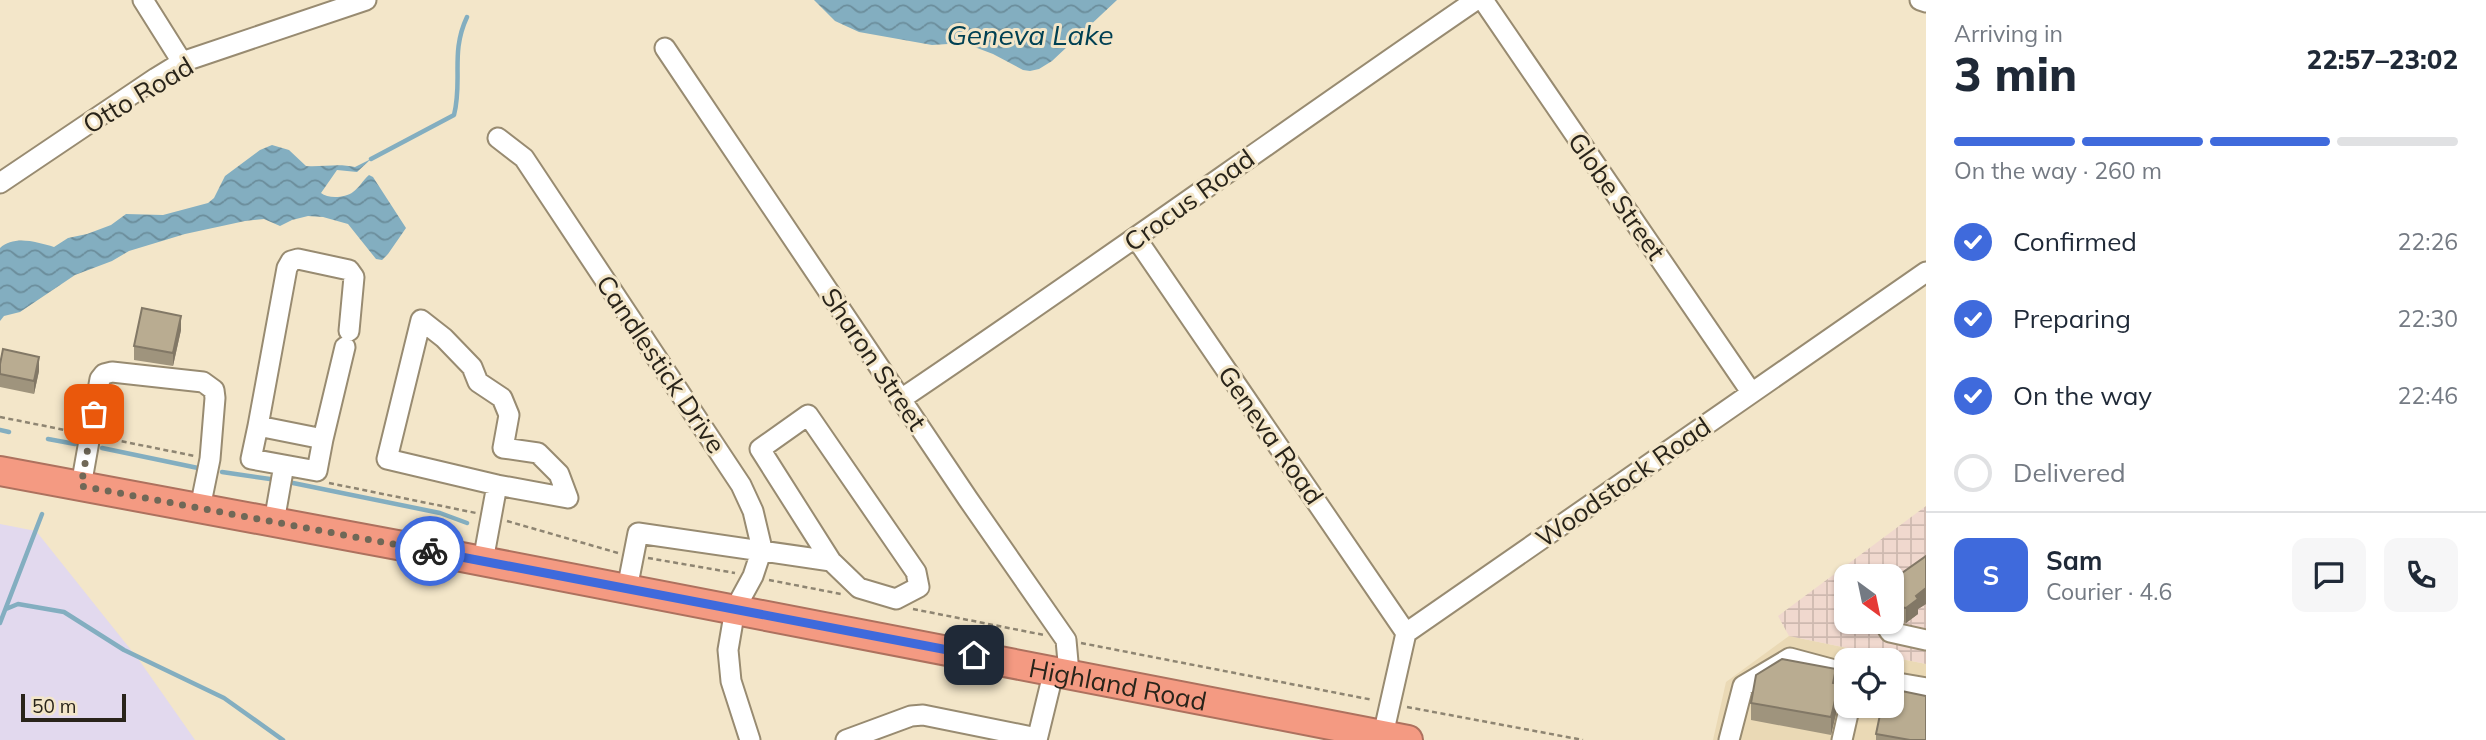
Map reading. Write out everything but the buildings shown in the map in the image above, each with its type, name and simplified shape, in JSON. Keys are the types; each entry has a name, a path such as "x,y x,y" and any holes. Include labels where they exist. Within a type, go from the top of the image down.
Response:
{"highway":[{"name":"Highland Road","path":"0,471 1061,672 1314,731 1395,738"}],"street":[{"path":"143,0 182,62"},
{"name":"Otto Road","path":"0,183 182,62 366,0"},
{"name":"Crocus Road","path":"901,399 1065,289 1476,0"},
{"name":"Globe Street","path":"1483,0 1751,392"},
{"path":"1920,0 1926,2"},
{"name":"Sharon Street","path":"665,48 1066,640 1061,672 1037,739"},
{"name":"Candlestick Drive","path":"498,138 524,158 741,485 753,512 762,549"},
{"name":"Geneva Road","path":"1136,238 1406,633"},
{"path":"298,259 349,270 354,277 347,339 317,471 251,459 258,426 286,268 291,261 298,259"},
{"name":"Woodstock Road","path":"1406,633 1926,272"},
{"path":"421,320 444,338 472,368 478,382 502,398 509,415 503,448 538,453 559,474 568,498 497,485 387,459 421,320"},
{"path":"81,486 100,379 104,374 111,372 203,382 214,390 215,398 210,459 200,508"},
{"path":"627,589 638,533 831,561 859,587 896,599 919,587 916,572 808,415 760,449 831,561"},
{"path":"258,426 323,439"},
{"path":"274,522 284,465"},
{"path":"483,561 497,485"},
{"path":"750,740 731,681 728,650 735,609 753,576 762,549"},
{"path":"1395,738 1389,703 1406,633"},
{"path":"1900,634 1926,639"},
{"path":"1728,740 1743,686 1790,658 1834,670"},
{"path":"1904,684 1926,688"},
{"path":"846,740 911,716 923,715 1037,739"},
{"path":"1842,740 1847,718"}],"path":[{"path":"0,417 210,459"},
{"path":"322,482 491,516 620,554 753,576 849,596"},
{"path":"903,607 1583,740"}],"shaded area":[{"path":"1926,506 1926,664 1904,660 1904,648 1848,648 1789,636 1778,616 1834,574 1834,634 1904,634 1904,564 1848,564"},
{"path":"0,524 36,531 139,660 195,740 0,740"},
{"path":"1789,636 1848,648 1834,648 1834,718 1904,718 1904,660 1926,664 1926,740 1713,740 1726,682"}],"water":[{"name":"Geneva Lake","path":"814,0 1117,0 1052,61 1030,71 964,43 932,45 859,32 835,21"},
{"path":"272,145 289,150 306,166 355,167 371,159 357,172 337,170 321,193 332,197 346,196 369,175 373,177 406,228 388,254 382,260 376,259 348,224 323,217 308,216 280,226 264,219 245,221 185,234 129,251 112,261 75,275 20,312 4,316 0,321 0,248 6,244 26,241 54,247 68,238 111,225 126,214 163,215 208,203 214,198 225,176 260,150"}],"waterway":[{"path":"371,159 454,115 459,43 467,17"},
{"path":"0,430 9,432"},
{"path":"48,439 75,444"},
{"path":"102,448 198,468"},
{"path":"222,472 270,479"},
{"path":"293,483 440,513 467,523"},
{"path":"0,623 42,514"},
{"path":"6,609 18,604 64,612 124,650 224,698 283,740"}],"way so far":[{"path":"94,414 81,486 430,551"}],"route":[{"path":"430,551 974,655"}]}
